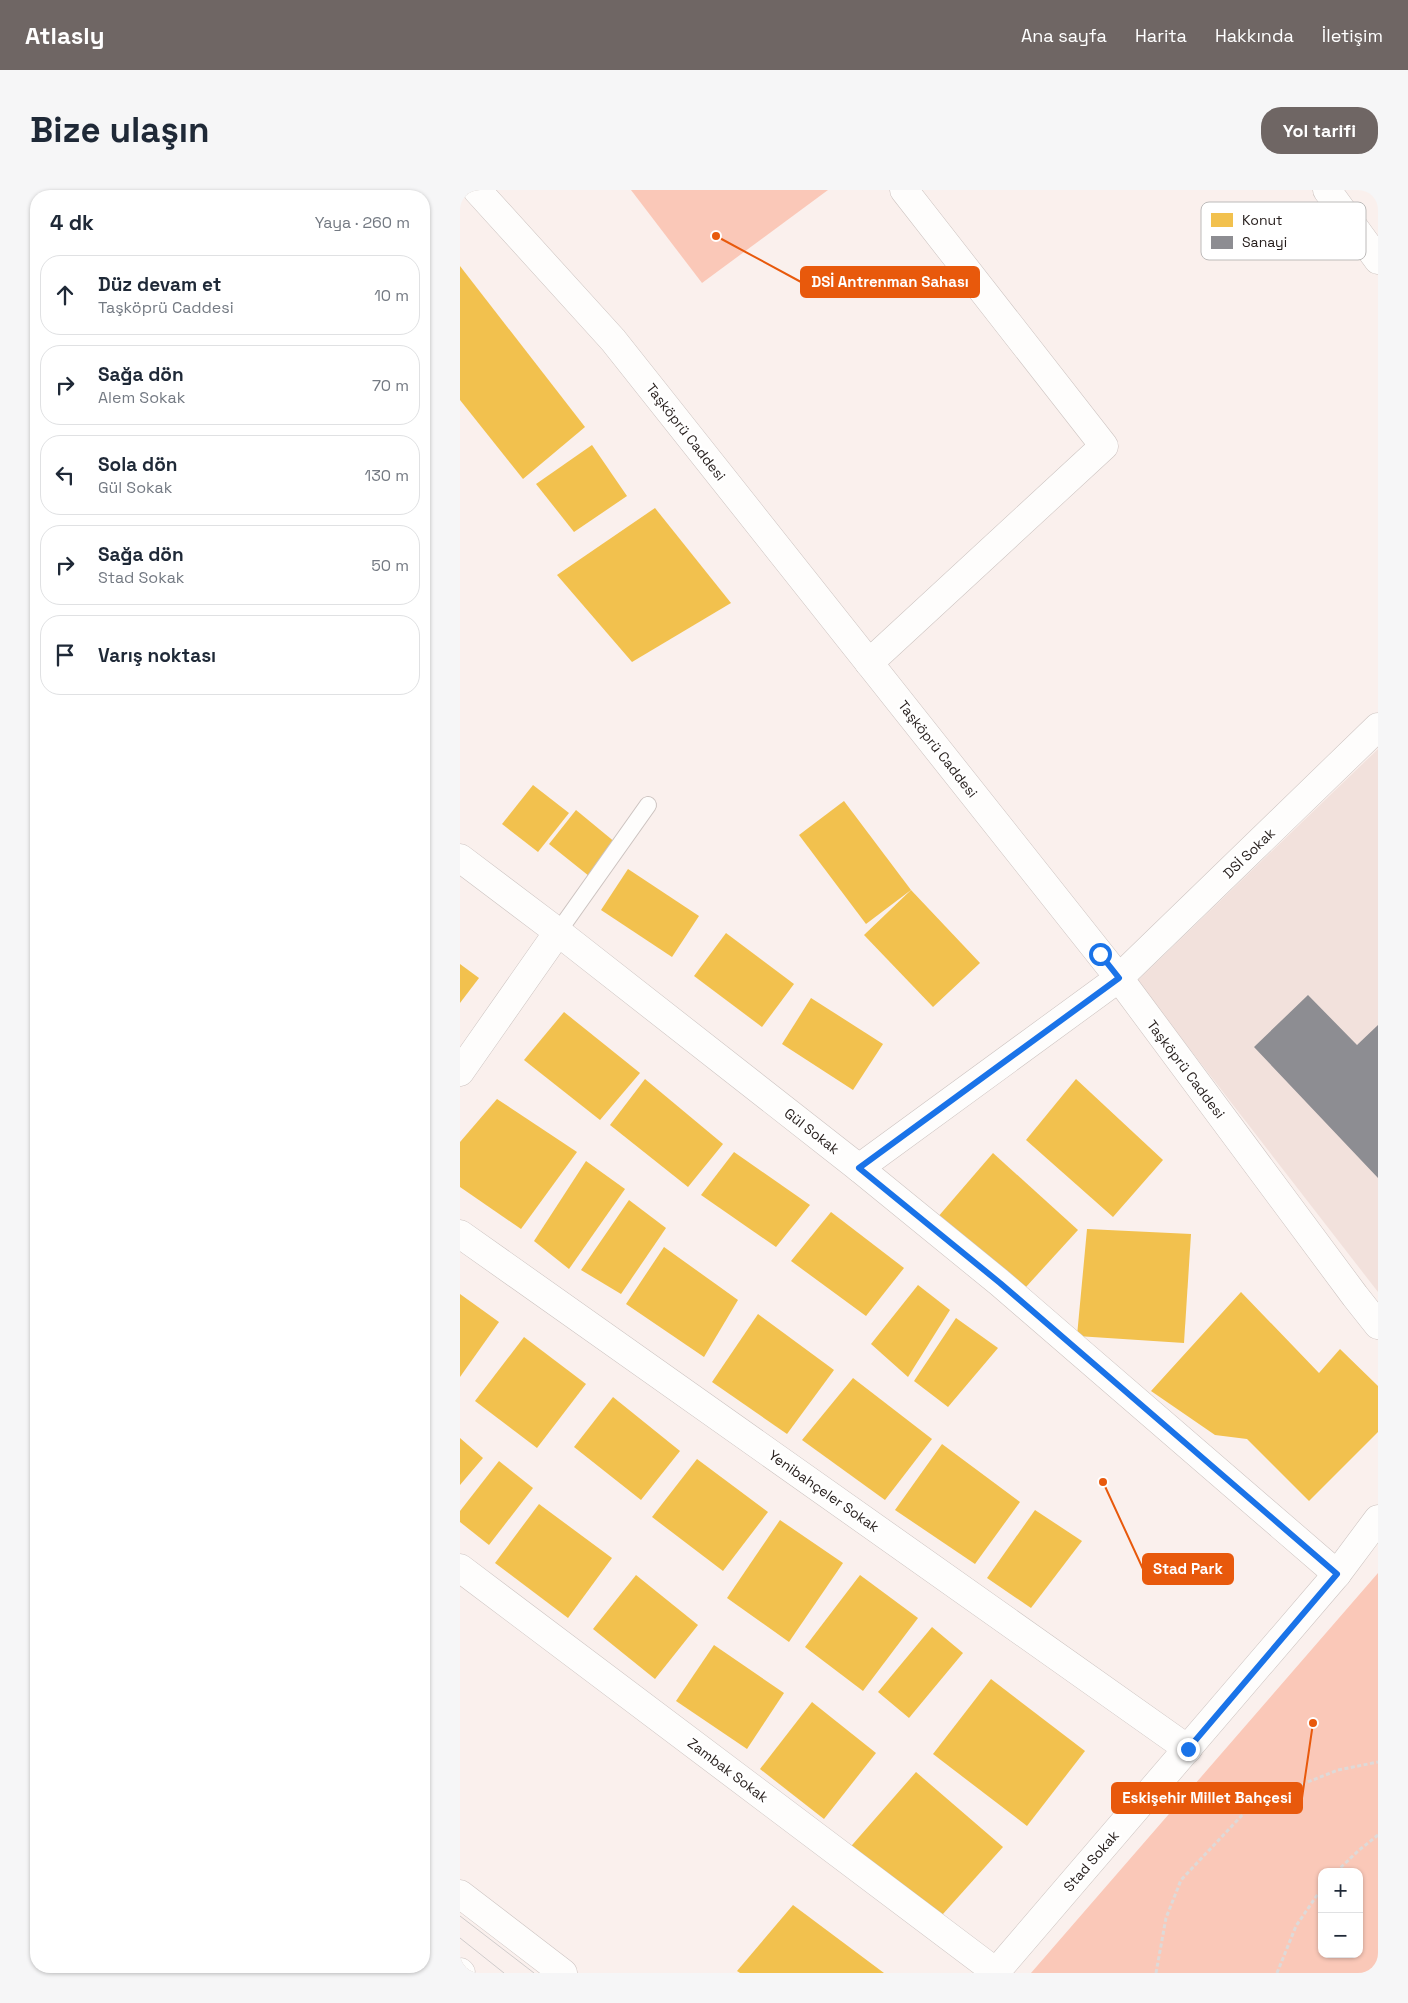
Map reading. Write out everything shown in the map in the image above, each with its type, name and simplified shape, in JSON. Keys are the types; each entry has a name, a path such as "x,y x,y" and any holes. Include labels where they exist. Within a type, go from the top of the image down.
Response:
{"street":[{"name":"Taşköprü Caddesi","path":"477,190 613,340 1119,978 1378,1325"},
{"path":"869,663 1104,446 904,190"},
{"path":"1327,190 1336,202"},
{"path":"1366,244 1378,260"},
{"name":"DSİ Sokak","path":"859,1168 1119,978 1378,727"},
{"name":"Gül Sokak","path":"460,858 558,932 859,1168 1000,1283 1337,1574"},
{"path":"460,1072 558,932"},
{"name":"Yenibahçeler Sokak","path":"460,1234 1188,1749"},
{"name":"Stad Sokak","path":"995,1972 1337,1574 1378,1519"},
{"name":"Zambak Sokak","path":"460,1568 995,1972"},
{"path":"460,1894 563,1973"}],"lane":[{"path":"558,932 648,805"}],"path":[{"path":"1156,1973 1166,1918 1181,1880 1247,1810 1295,1787 1338,1770 1378,1762"},
{"path":"1340,1868 1378,1835"},
{"path":"1276,1973 1296,1926 1318,1894"}],"shaded area":[{"path":"631,190 828,190 702,283"},
{"path":"1378,749 1378,1292 1137,981"},
{"path":"1378,1573 1378,1973 1031,1973"}],"building: Konut":[{"path":"460,266 585,427 523,479 460,400"},
{"path":"592,445 627,496 574,532 536,484"},
{"path":"655,508 731,603 632,662 557,575"},
{"path":"533,785 569,813 538,852 502,824"},
{"path":"844,801 911,890 866,924 799,835"},
{"path":"576,810 616,843 589,876 549,844"},
{"path":"628,869 699,916 672,957 601,910"},
{"path":"911,890 980,963 933,1007 864,935"},
{"path":"726,933 794,984 762,1027 694,976"},
{"path":"460,964 479,978 460,1003"},
{"path":"811,998 883,1044 853,1090 782,1044"},
{"path":"564,1012 640,1073 600,1120 524,1060"},
{"path":"645,1079 723,1144 688,1187 610,1125"},
{"path":"1076,1079 1163,1160 1113,1217 1026,1140"},
{"path":"497,1099 577,1152 521,1229 460,1187 460,1142"},
{"path":"734,1152 810,1205 776,1247 701,1195"},
{"path":"993,1153 1078,1230 1026,1287 937,1218"},
{"path":"586,1161 625,1189 569,1269 534,1241"},
{"path":"629,1200 666,1228 621,1294 581,1270"},
{"path":"831,1212 904,1268 866,1316 791,1261"},
{"path":"1087,1229 1191,1234 1184,1343 1077,1336"},
{"path":"664,1247 738,1300 704,1357 626,1304"},
{"path":"918,1285 950,1310 908,1377 871,1344"},
{"path":"1241,1292 1319,1373 1340,1349 1378,1386 1378,1432 1309,1501 1247,1439 1215,1435 1151,1391"},
{"path":"460,1294 499,1322 460,1377"},
{"path":"758,1314 834,1370 787,1434 712,1382"},
{"path":"956,1318 998,1348 948,1407 914,1381"},
{"path":"524,1337 586,1384 537,1448 475,1401"},
{"path":"853,1378 932,1439 885,1500 802,1440"},
{"path":"613,1397 680,1451 641,1500 574,1447"},
{"path":"460,1438 483,1458 460,1485"},
{"path":"942,1444 1020,1502 975,1564 895,1510"},
{"path":"697,1459 768,1512 723,1571 652,1517"},
{"path":"499,1461 533,1488 489,1545 460,1522 460,1511"},
{"path":"539,1504 612,1558 568,1618 495,1563"},
{"path":"1035,1510 1082,1541 1031,1608 987,1578"},
{"path":"780,1520 843,1563 789,1642 727,1598"},
{"path":"636,1575 698,1625 655,1679 593,1629"},
{"path":"860,1575 918,1618 863,1691 805,1647"},
{"path":"932,1627 963,1653 909,1718 878,1692"},
{"path":"714,1645 784,1693 747,1749 676,1701"},
{"path":"991,1679 1085,1751 1027,1826 933,1754"},
{"path":"812,1702 876,1753 824,1819 760,1769"},
{"path":"916,1772 1003,1847 934,1924 846,1852"},
{"path":"793,1905 884,1973 740,1973 737,1971"}],"building: Sanayi":[{"path":"1308,995 1357,1045 1378,1025 1378,1178 1254,1047"}],"tram line":[{"path":"460,1916 534,1973"},
{"path":"460,1938 504,1973"}],"place":[{"name":"DSİ Antrenman Sahası","path":"716,236"},
{"name":"Stad Park","path":"1103,1482"},
{"name":"Eskişehir Millet Bahçesi","path":"1313,1723"}],"route":[{"path":"1100,954 1119,978 859,1168 1000,1283 1337,1574 1188,1749"}]}
